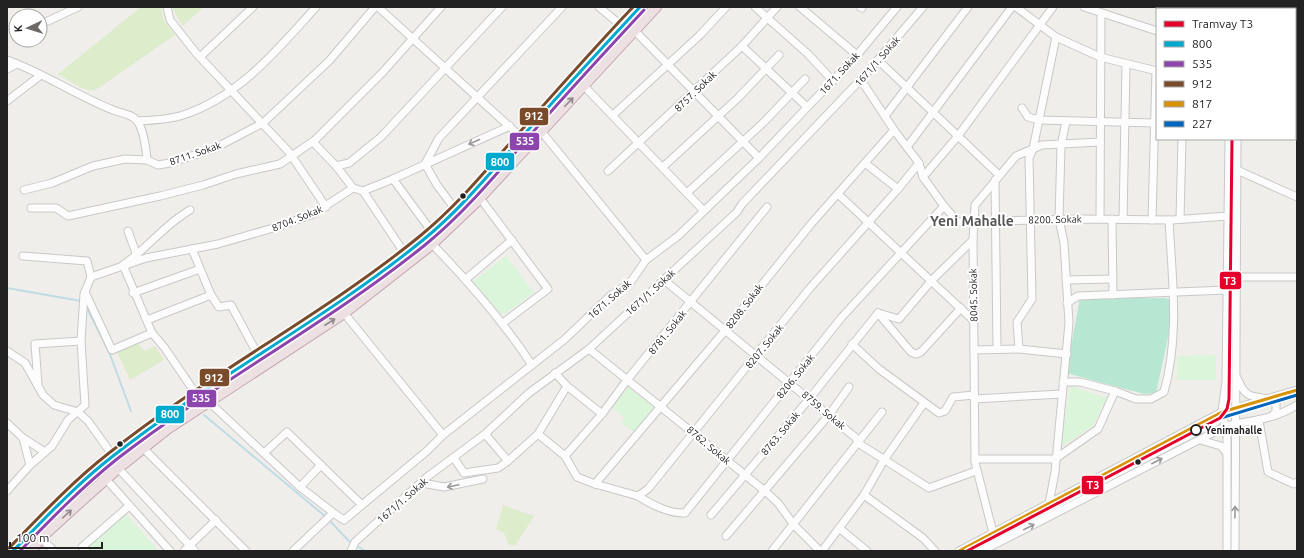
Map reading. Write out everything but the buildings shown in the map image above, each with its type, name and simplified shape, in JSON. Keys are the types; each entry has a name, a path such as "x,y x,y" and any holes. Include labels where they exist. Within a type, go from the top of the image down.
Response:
{"highway":[{"path":"13,551 60,503 113,456 198,396 350,297 432,232 486,180 640,7"},
{"path":"30,551 41,538 118,468 166,429 344,313 432,244 480,198 656,7"}],"street":[{"path":"48,21 78,7"},
{"path":"167,7 170,20 200,57 263,122 292,156 326,207"},
{"path":"200,57 253,7"},
{"path":"137,121 182,116 217,101 232,91 280,47 316,7"},
{"path":"376,7 479,97 522,138"},
{"name":"8711. Sokak","path":"24,190 52,183 93,166 125,159 147,160 158,165 170,163 215,148 263,122 329,61 376,7"},
{"path":"31,208 56,208 68,216 203,185 236,174 280,164 313,142 382,73 440,7"},
{"path":"336,166 349,164 381,137 502,7"},
{"path":"425,164 440,138 562,7"},
{"path":"599,7 622,26"},
{"path":"613,115 654,78 667,63 700,35 726,7"},
{"path":"755,7 808,54 833,81"},
{"name":"8757. Sokak","path":"608,171 742,46 768,19 776,7"},
{"path":"800,7 857,55"},
{"name":"1671. Sokak","path":"334,514 344,520 361,504 427,451 443,435 565,339 610,296 630,283 646,260 678,236 759,158 857,55 897,7"},
{"name":"1671/1. Sokak","path":"352,547 427,477 484,434 507,412 555,373 589,349 737,212 742,204 860,80 923,7"},
{"path":"885,116 968,7"},
{"path":"907,147 1012,7"},
{"path":"1016,7 1040,26 1056,36 1100,57 1156,71 1152,220"},
{"path":"923,177 958,136 1053,7"},
{"path":"1084,7 1156,31"},
{"path":"1100,219 1101,12"},
{"path":"634,30 759,158"},
{"path":"1019,349 1017,322 1032,299 1028,158 1033,149 1056,36"},
{"path":"742,46 807,107"},
{"path":"663,167 718,116 779,55"},
{"path":"7,60 112,110 132,117 137,121 145,144 147,160"},
{"path":"878,60 958,136 997,177 995,220 997,350"},
{"path":"7,69 17,64"},
{"path":"1123,219 1126,64"},
{"path":"7,101 41,75"},
{"path":"688,192 744,141 793,93 805,79"},
{"name":"8200. Sokak","path":"860,80 894,130 919,163 923,177 944,206 958,222 975,220 1029,219 1169,220 1228,216"},
{"path":"584,86 688,192 704,211"},
{"path":"1022,108 1028,117 1039,120 1155,123"},
{"path":"1049,504 1064,382 1069,323 1064,243 1060,219 1062,143 1066,121"},
{"path":"313,142 336,166 353,188 363,191 510,126"},
{"name":"8208. Sokak","path":"595,484 660,405 726,329 764,281 894,130"},
{"path":"541,131 646,260"},
{"path":"1180,219 1182,140"},
{"path":"1227,551 1226,426 1222,412 1226,381 1229,140"},
{"path":"1235,551 1237,140"},
{"name":"8045. Sokak","path":"993,533 976,472 975,459 973,240 975,205 1016,156 1042,145 1100,142"},
{"path":"865,163 898,189"},
{"name":"8207. Sokak","path":"638,496 648,489 693,431 756,356 810,288 898,189 919,163"},
{"path":"425,164 437,185 455,209"},
{"path":"1237,170 1297,197"},
{"path":"393,179 432,232"},
{"name":"8704. Sokak","path":"91,277 122,265 156,256 218,244 280,226 326,207 353,188"},
{"path":"363,191 405,254"},
{"path":"838,194 869,221 974,321"},
{"path":"480,198 548,289 503,323"},
{"name":"8206. Sokak","path":"638,496 646,501 677,513 685,513 857,299 902,253 944,206"},
{"name":"8781. Sokak","path":"565,456 602,414 627,380 692,302 767,207"},
{"path":"190,210 167,226 137,256 122,265 133,293 152,333 164,347 198,396"},
{"path":"1112,219 1113,295"},
{"path":"1064,382 1080,382 1115,391 1136,399 1151,399 1164,392 1170,370 1174,344 1175,321 1172,293 1169,220"},
{"path":"128,231 137,256"},
{"path":"466,279 512,240"},
{"path":"878,313 899,318 932,280 973,240"},
{"path":"432,244 466,279 503,323 532,365"},
{"path":"192,249 211,295 219,307 231,305 258,357"},
{"path":"7,490 30,465 52,446 68,420 85,405 81,340 84,293 91,277 87,261 23,256"},
{"path":"133,293 200,269"},
{"path":"1236,277 1297,277"},
{"path":"1066,280 1112,279"},
{"name":"8759. Sokak","path":"664,280 726,329 756,356 810,398 856,438 858,443 929,488 976,472"},
{"path":"1067,303 1078,296 1227,290"},
{"path":"84,293 112,350 152,333"},
{"path":"147,320 211,295"},
{"path":"878,313 883,321 911,352 916,354 920,352 960,308"},
{"path":"344,313 443,435"},
{"name":"8763. Sokak","path":"711,515 810,398 878,313"},
{"path":"38,387 35,344 81,340"},
{"path":"852,344 879,369 924,403 941,413 945,412 953,397 1062,394"},
{"name":"8762. Sokak","path":"589,349 693,431 765,491 778,503 794,525 821,551"},
{"path":"974,350 1019,349 1067,354"},
{"path":"7,351 25,363 31,370 38,387 54,405 78,412 88,421 113,456"},
{"path":"555,373 567,386 602,414"},
{"path":"1236,375 1243,391 1251,396 1270,399 1276,402 1276,412 1270,418"},
{"path":"454,458 464,473 498,468 538,434 567,386"},
{"path":"726,536 829,415 849,388"},
{"path":"959,551 1222,412 1297,390"},
{"path":"975,459 1055,459 1098,429 1115,391"},
{"path":"208,401 300,487 334,514 293,551"},
{"path":"821,551 864,495 884,460 924,403"},
{"path":"982,551 1226,426 1259,422 1297,405"},
{"path":"772,551 882,412"},
{"path":"1259,422 1268,472 1295,483"},
{"path":"7,424 23,438 45,452"},
{"path":"264,453 287,432 361,504"},
{"path":"484,434 508,461"},
{"path":"538,434 565,456 577,476 595,484 638,496"},
{"path":"23,438 30,465"},
{"path":"1200,440 1220,446 1226,452"},
{"path":"143,448 246,551"},
{"path":"300,487 321,465"},
{"path":"118,468 195,551"},
{"path":"422,483 444,487 483,478"},
{"path":"106,479 167,550"},
{"path":"864,495 923,538 934,551"},
{"path":"86,551 82,547 129,506"},
{"path":"184,551 216,520"},
{"path":"839,528 866,551"},
{"path":"41,538 54,551"}],"green space":[{"path":"141,7 161,7 163,20 175,35 94,91 81,88 58,74"},
{"path":"172,7 204,7 182,26"},
{"path":"506,256 534,293 502,315 473,281"},
{"path":"1080,298 1169,299 1171,324 1156,393 1144,394 1066,373"},
{"path":"138,343 144,351 155,346 164,360 130,380 117,352"},
{"path":"1216,355 1216,380 1177,380 1177,356"},
{"path":"1070,386 1107,398 1093,426 1061,447"},
{"path":"628,387 655,407 634,432 622,423 625,418 612,407"},
{"path":"503,505 534,516 515,546 508,544 504,533 496,529"},
{"path":"125,513 156,548 154,551 88,551 85,548"}],"waterway":[{"path":"7,288 81,301"},
{"path":"86,306 109,352 131,411"},
{"path":"204,415 326,517"},
{"path":"329,520 349,541 365,551"}],"tram line":[{"name":"T3","path":"967,551 1220,418 1227,409 1229,399 1232,140"}],"transit line":[{"name":"912","path":"9,548 70,487 109,453 147,424 344,293 383,265 434,224 471,187 633,7"},
{"name":"800","path":"13,551 74,490 113,456 189,401 347,297 386,269 437,228 474,191 565,88 640,7"},
{"name":"535","path":"20,551 79,492 117,459 193,404 311,327 388,274 439,233 478,195 569,91 644,10"},
{"name":"817","path":"959,551 1222,412 1297,390"},
{"name":"227","path":"970,551 1224,417 1297,395"}],"place":[{"name":"Yenimahalle","path":"1196,430"}],"district":[{"name":"Yeni Mahalle","path":"972,221"}]}
